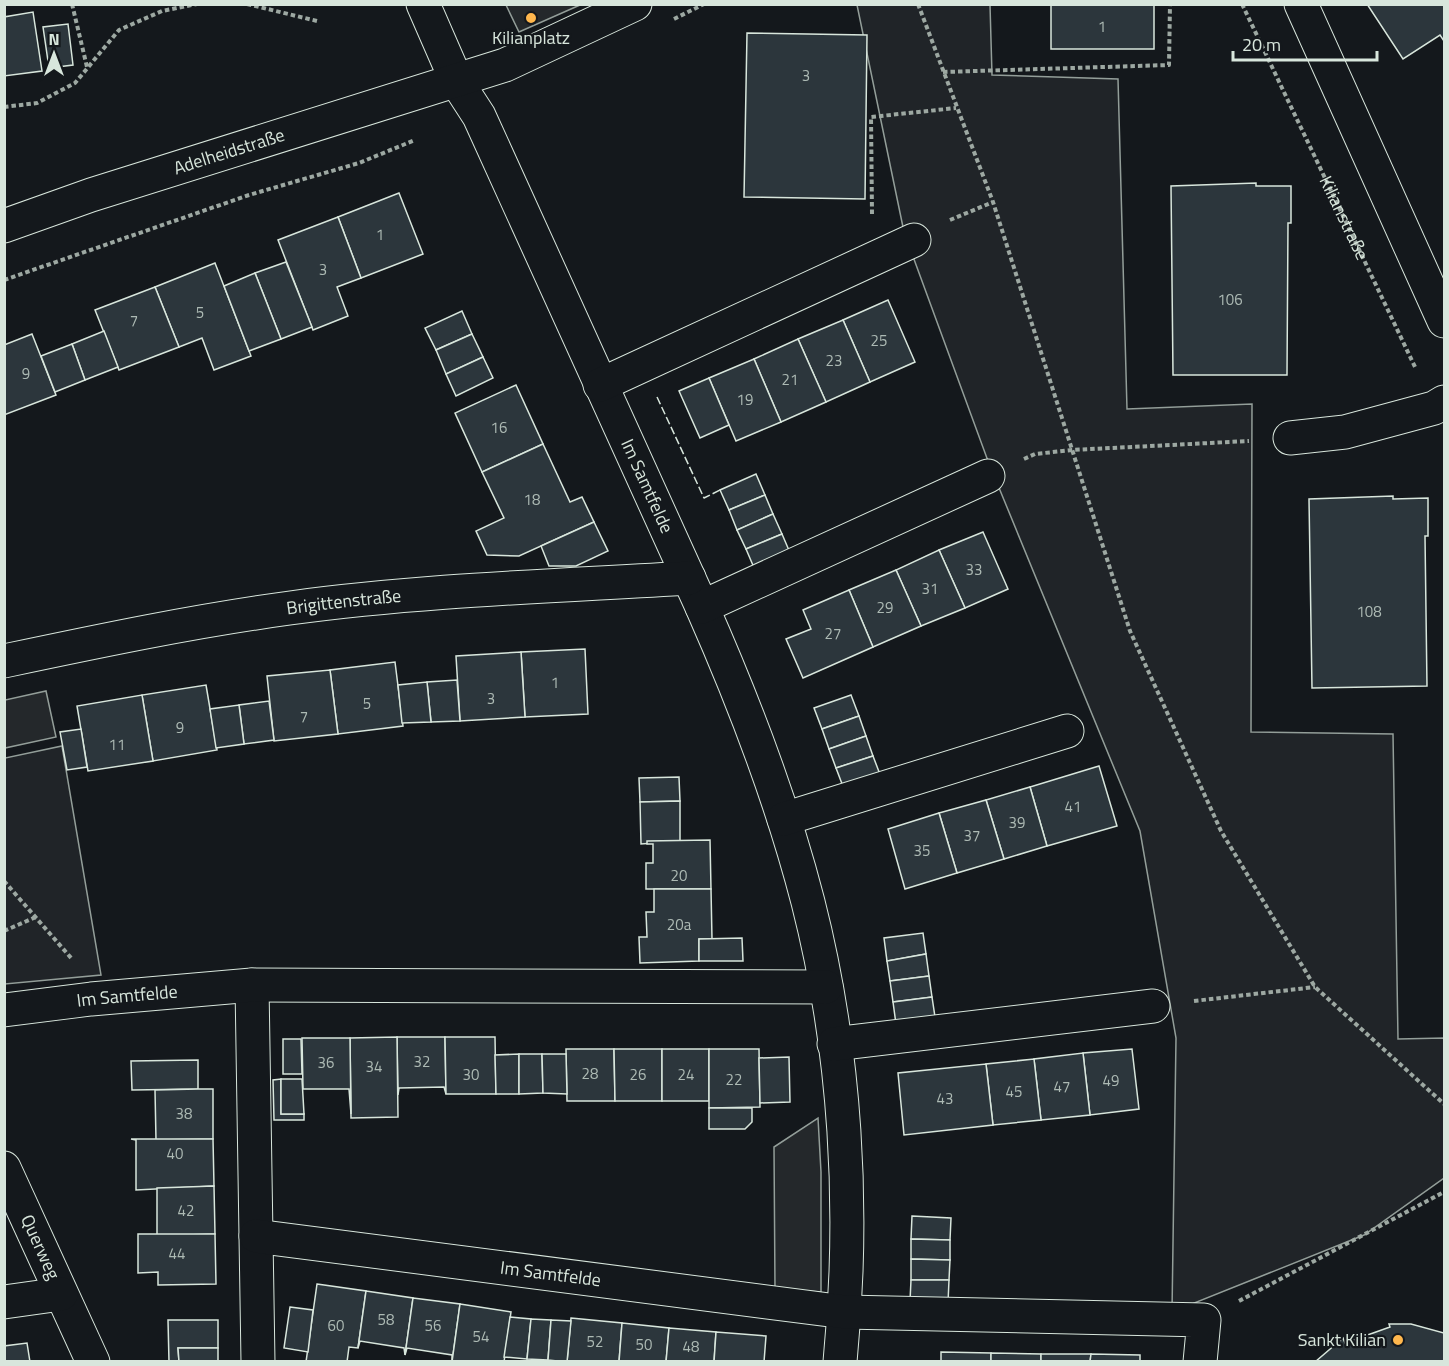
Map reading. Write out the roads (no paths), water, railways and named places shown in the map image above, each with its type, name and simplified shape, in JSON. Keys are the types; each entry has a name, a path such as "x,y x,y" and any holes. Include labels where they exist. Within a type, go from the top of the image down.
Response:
{"street":[{"name":"Im Samtfelde","path":"423,4 457,82 479,116 730,670 784,819 808,902 826,987 834,1044 848,1196 845,1312 840,1362"},
{"path":"457,82 505,65 635,4"},
{"path":"1301,4 1444,321"},
{"name":"Adelheidstraße","path":"4,226 91,195 457,82"},
{"path":"600,385 914,240"},
{"path":"1290,438 1345,432 1439,405"},
{"path":"695,593 988,476"},
{"name":"Brigittenstraße","path":"4,661 124,636 291,608 427,594 695,593"},
{"path":"784,819 1067,731"},
{"name":"Im Samtfelde","path":"4,1010 91,999 252,985 826,987"},
{"path":"252,985 258,1362"},
{"path":"834,1044 1153,1006"},
{"name":"Querweg","path":"4,1168 93,1362"},
{"name":"Im Samtfelde","path":"256,1236 845,1312"},
{"name":"Querweg","path":"4,1302 61,1294"},
{"path":"845,1312 1204,1320 1200,1362"}],"place":[{"name":"Kilianplatz","path":"531,18"},
{"name":"Sankt Kilian","path":"1398,1340"}]}
